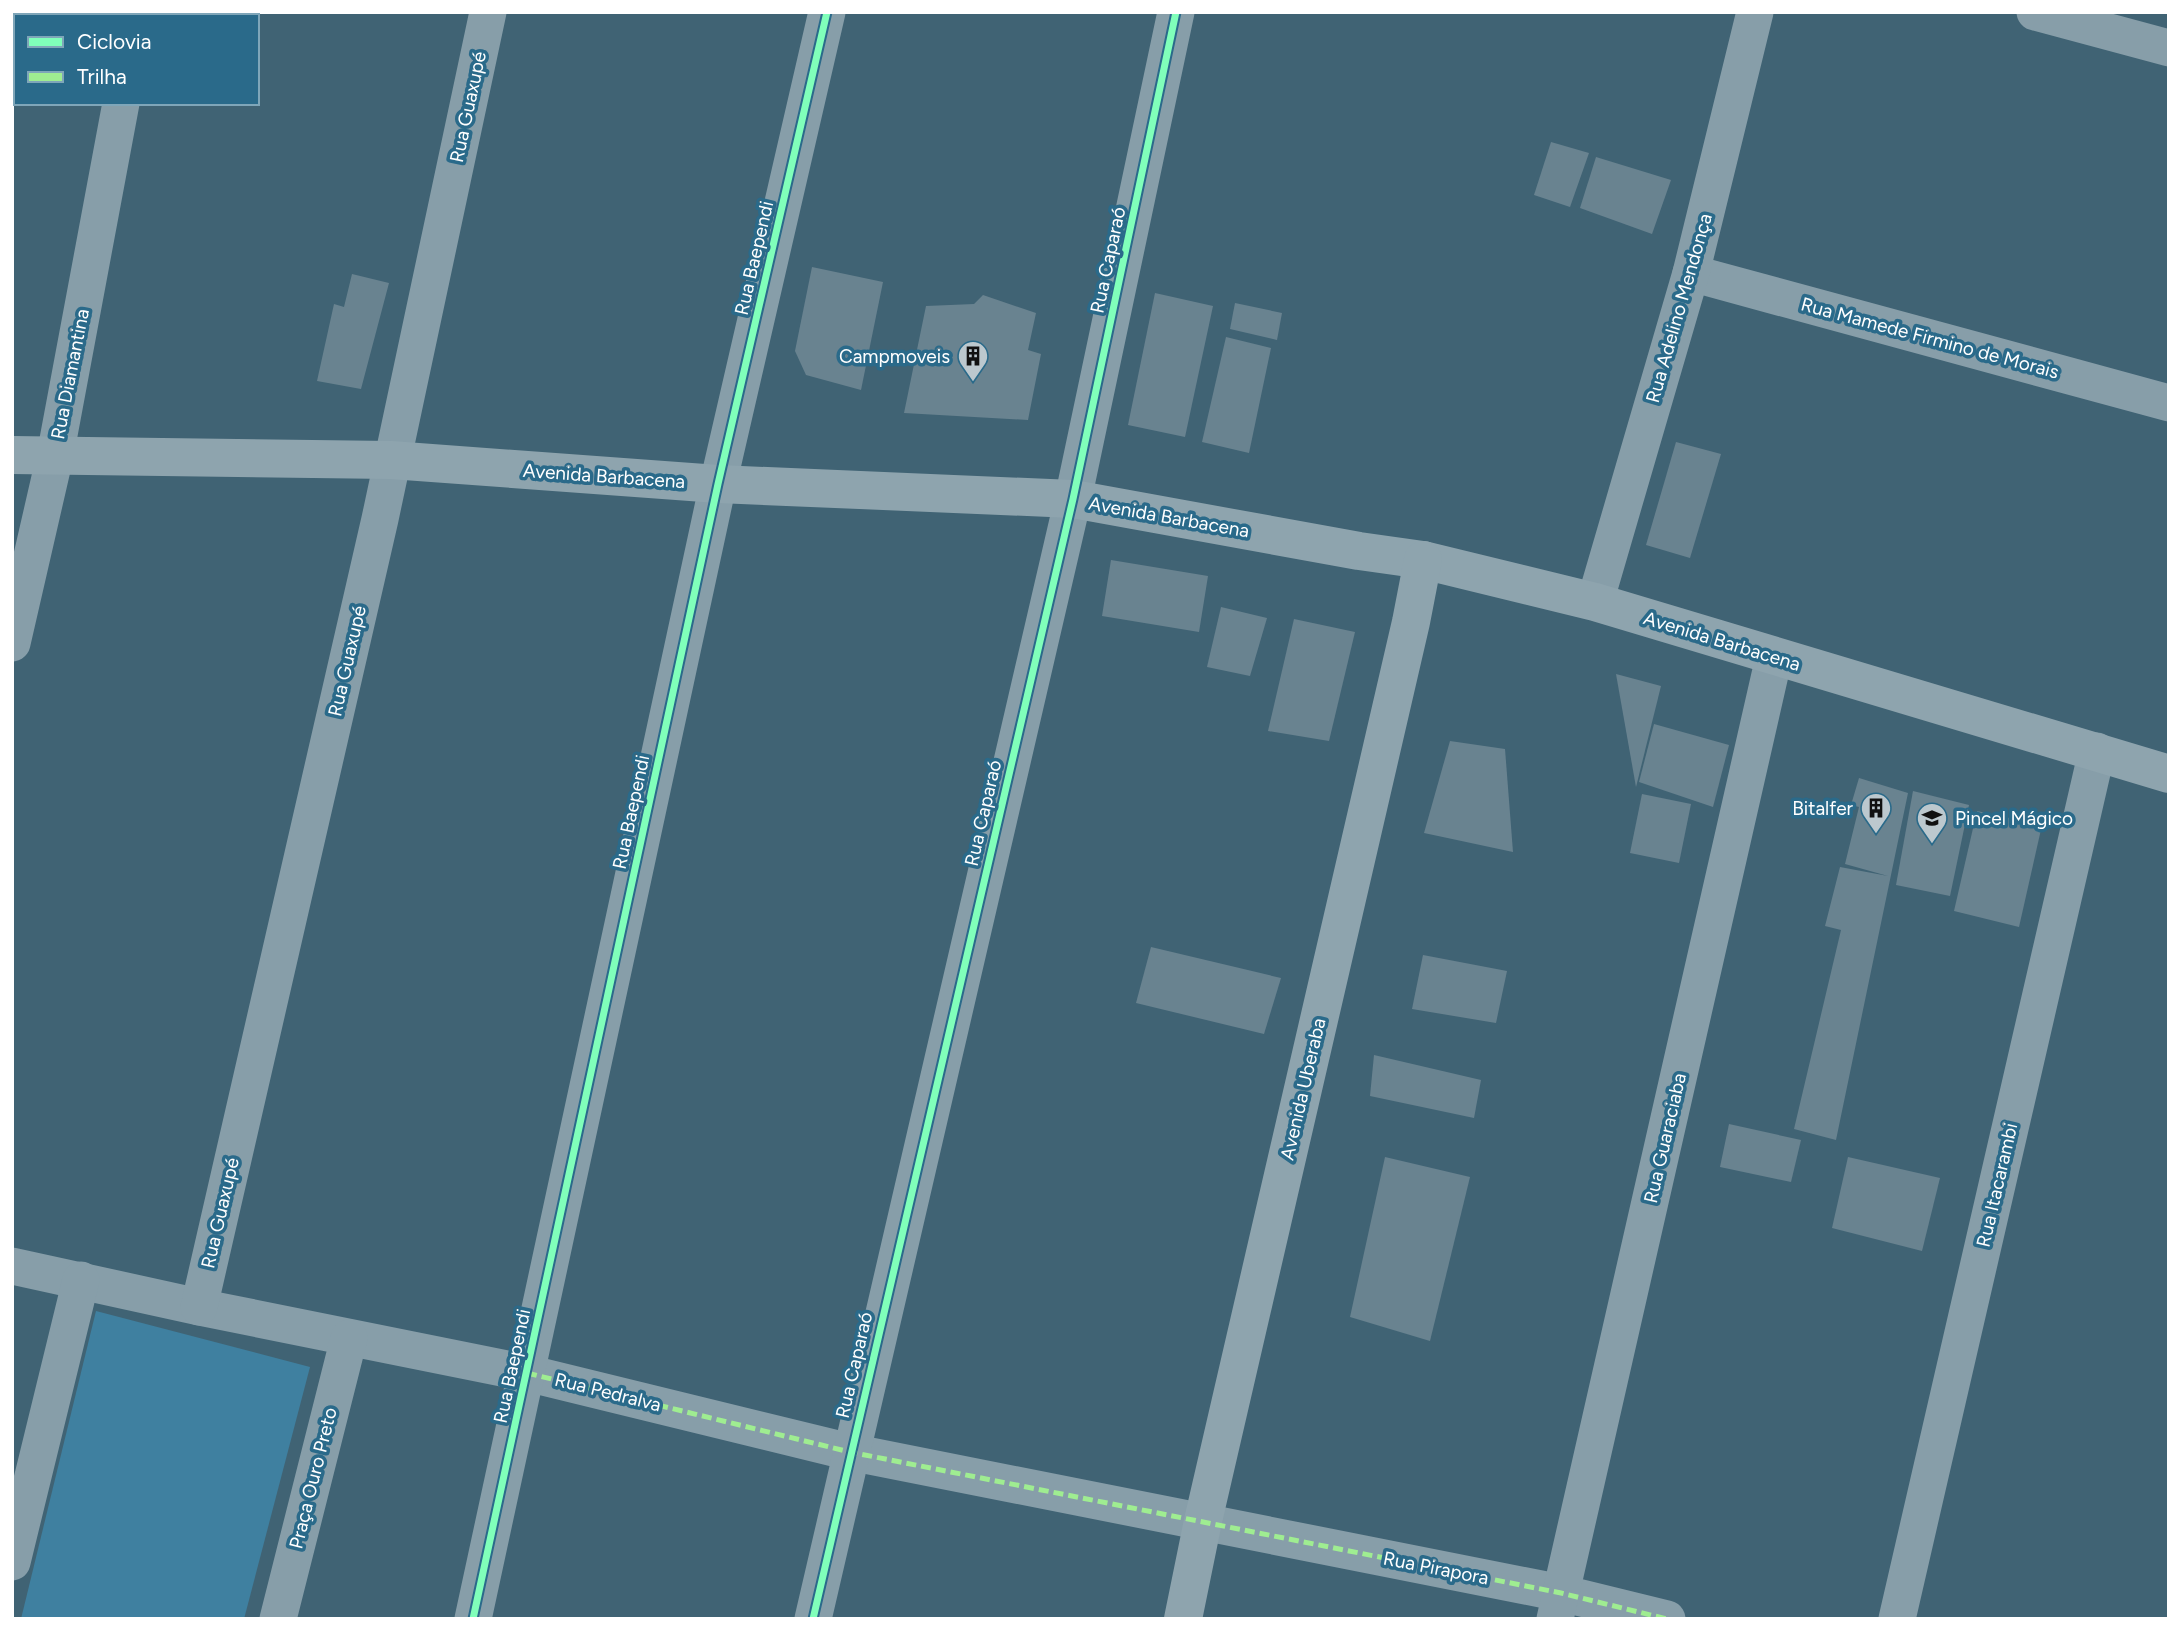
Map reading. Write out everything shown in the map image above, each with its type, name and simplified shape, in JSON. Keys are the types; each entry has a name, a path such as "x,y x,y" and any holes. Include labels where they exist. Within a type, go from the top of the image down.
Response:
{"main road":[{"name":"Avenida Barbacena","path":"12,455 391,460 718,484 1073,499 1359,551 1423,560 1595,602 2169,774"},
{"name":"Avenida Uberaba","path":"1182,1619 1423,560"}],"street":[{"name":"Rua Guaxupé","path":"199,1307 380,519 488,12"},
{"name":"Rua Baependi","path":"473,1619 718,484 827,12"},
{"name":"Rua Caparaó","path":"813,1619 1073,499 1176,12"},
{"name":"Rua Adelino Mendonça","path":"1595,602 1692,273 1755,12"},
{"path":"2035,12 2169,48"},
{"name":"Rua Diamantina","path":"12,643 55,456 121,105"},
{"name":"Rua Mamede Firmino de Morais","path":"1692,273 2169,403"},
{"name":"Rua Guaraciaba","path":"1558,1606 1774,657"},
{"name":"Rua Itacarambi","path":"1897,1619 2097,751"},
{"name":"Rua Pedralva","path":"12,1266 199,1307 527,1373 850,1452 1203,1521"},
{"path":"12,1562 80,1280"},
{"name":"Praça Ouro Preto","path":"278,1619 349,1338"},
{"name":"Rua Pirapora","path":"1203,1521 1558,1606 1667,1619"}],"shaded area":[{"path":"96,1311 310,1367 244,1619 21,1619"}],"building":[{"path":"1551,142 1589,153 1570,207 1534,195"},
{"path":"1596,157 1671,180 1652,234 1580,208"},
{"path":"812,267 883,282 861,390 806,375 795,351"},
{"path":"352,274 389,283 361,389 317,381 334,304 344,307"},
{"path":"1155,293 1213,306 1185,437 1128,425"},
{"name":"Campmoveis","path":"983,295 1036,313 1028,350 1041,354 1028,420 904,413 926,306 974,304"},
{"path":"1235,303 1282,313 1277,340 1230,329"},
{"path":"1226,337 1271,348 1249,453 1202,442"},
{"path":"1676,442 1721,454 1690,558 1646,545"},
{"path":"1111,560 1208,576 1199,632 1102,616"},
{"path":"1221,607 1267,618 1250,676 1207,667"},
{"path":"1294,619 1355,632 1329,741 1268,731"},
{"path":"1616,674 1661,686 1636,787"},
{"path":"1654,724 1729,745 1713,807 1639,782"},
{"path":"1450,741 1505,749 1513,852 1424,833"},
{"path":"1859,778 1908,793 1836,1140 1794,1129 1841,930 1825,926 1840,867 1888,876 1845,864 1859,807 1851,805"},
{"name":"Pincel Mágico","path":"1913,791 1969,805 1950,896 1896,885"},
{"path":"1642,794 1691,804 1679,863 1630,853"},
{"path":"1977,811 2042,825 2019,927 1954,911"},
{"path":"1151,947 1281,978 1264,1034 1136,1003"},
{"path":"1423,955 1507,971 1496,1023 1412,1009"},
{"path":"1374,1055 1481,1080 1474,1118 1370,1096"},
{"path":"1729,1124 1801,1140 1791,1182 1720,1167"},
{"path":"1385,1157 1470,1177 1430,1341 1350,1317"},
{"path":"1848,1157 1940,1178 1922,1251 1832,1228"}],"marked path":[{"path":"527,1373 850,1452 1561,1593 1667,1619"}],"cycle path":[{"path":"473,1619 718,484 827,12"},
{"path":"813,1619 1073,499 1176,12"}],"place":[{"name":"Campmoveis","path":"973,383"},
{"name":"Bitalfer","path":"1876,835"},
{"name":"Pincel Mágico","path":"1932,845"}]}
